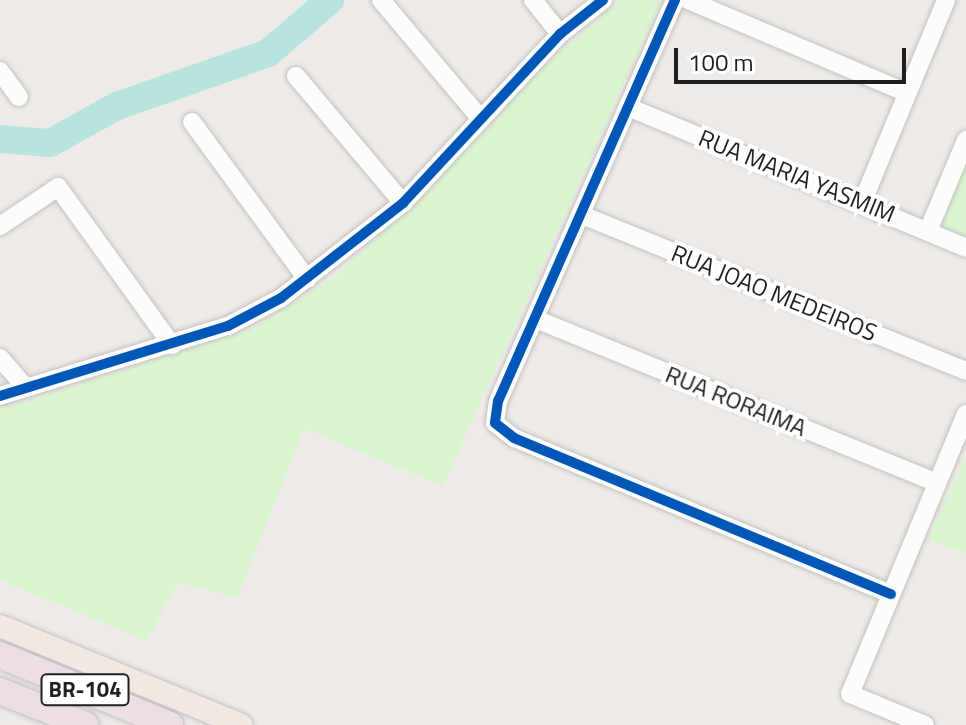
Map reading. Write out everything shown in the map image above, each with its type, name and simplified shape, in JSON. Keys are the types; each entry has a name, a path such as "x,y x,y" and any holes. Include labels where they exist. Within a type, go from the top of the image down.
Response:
{"highway":[{"name":"BR-104","path":"0,655 170,725"},
{"name":"BR-104","path":"0,691 85,725"}],"main road":[{"path":"0,626 241,725"}],"street":[{"path":"381,0 481,119"},
{"path":"533,0 560,34"},
{"path":"0,396 172,345 259,312 307,279 403,203 560,34 603,0"},
{"path":"675,0 538,320 498,401 495,423 505,431 891,594"},
{"path":"688,0 907,93"},
{"path":"862,203 946,0"},
{"path":"0,71 19,97"},
{"path":"296,76 403,203"},
{"name":"RUA MARIA YASMIM","path":"628,107 966,248"},
{"path":"192,122 307,279"},
{"path":"928,231 966,140"},
{"path":"0,226 58,187 172,345"},
{"name":"RUA JOAO MEDEIROS","path":"582,215 966,371"},
{"name":"RUA RORAIMA","path":"538,320 935,482"},
{"path":"0,358 25,387"},
{"path":"925,725 850,694 935,482 966,414"}],"green space":[{"path":"620,0 661,1 443,486 304,429 237,598 177,583 147,641 0,580 0,409 249,330 341,273 547,64"},
{"path":"966,150 966,242 935,228"},
{"path":"966,458 966,554 928,539"}],"waterway":[{"path":"0,139 50,143 117,106 268,53 330,0"}],"cycle path":[{"path":"0,396 228,326 281,298 403,203 560,34 603,0"},
{"path":"675,0 498,401 495,423 514,438 891,594"}]}
